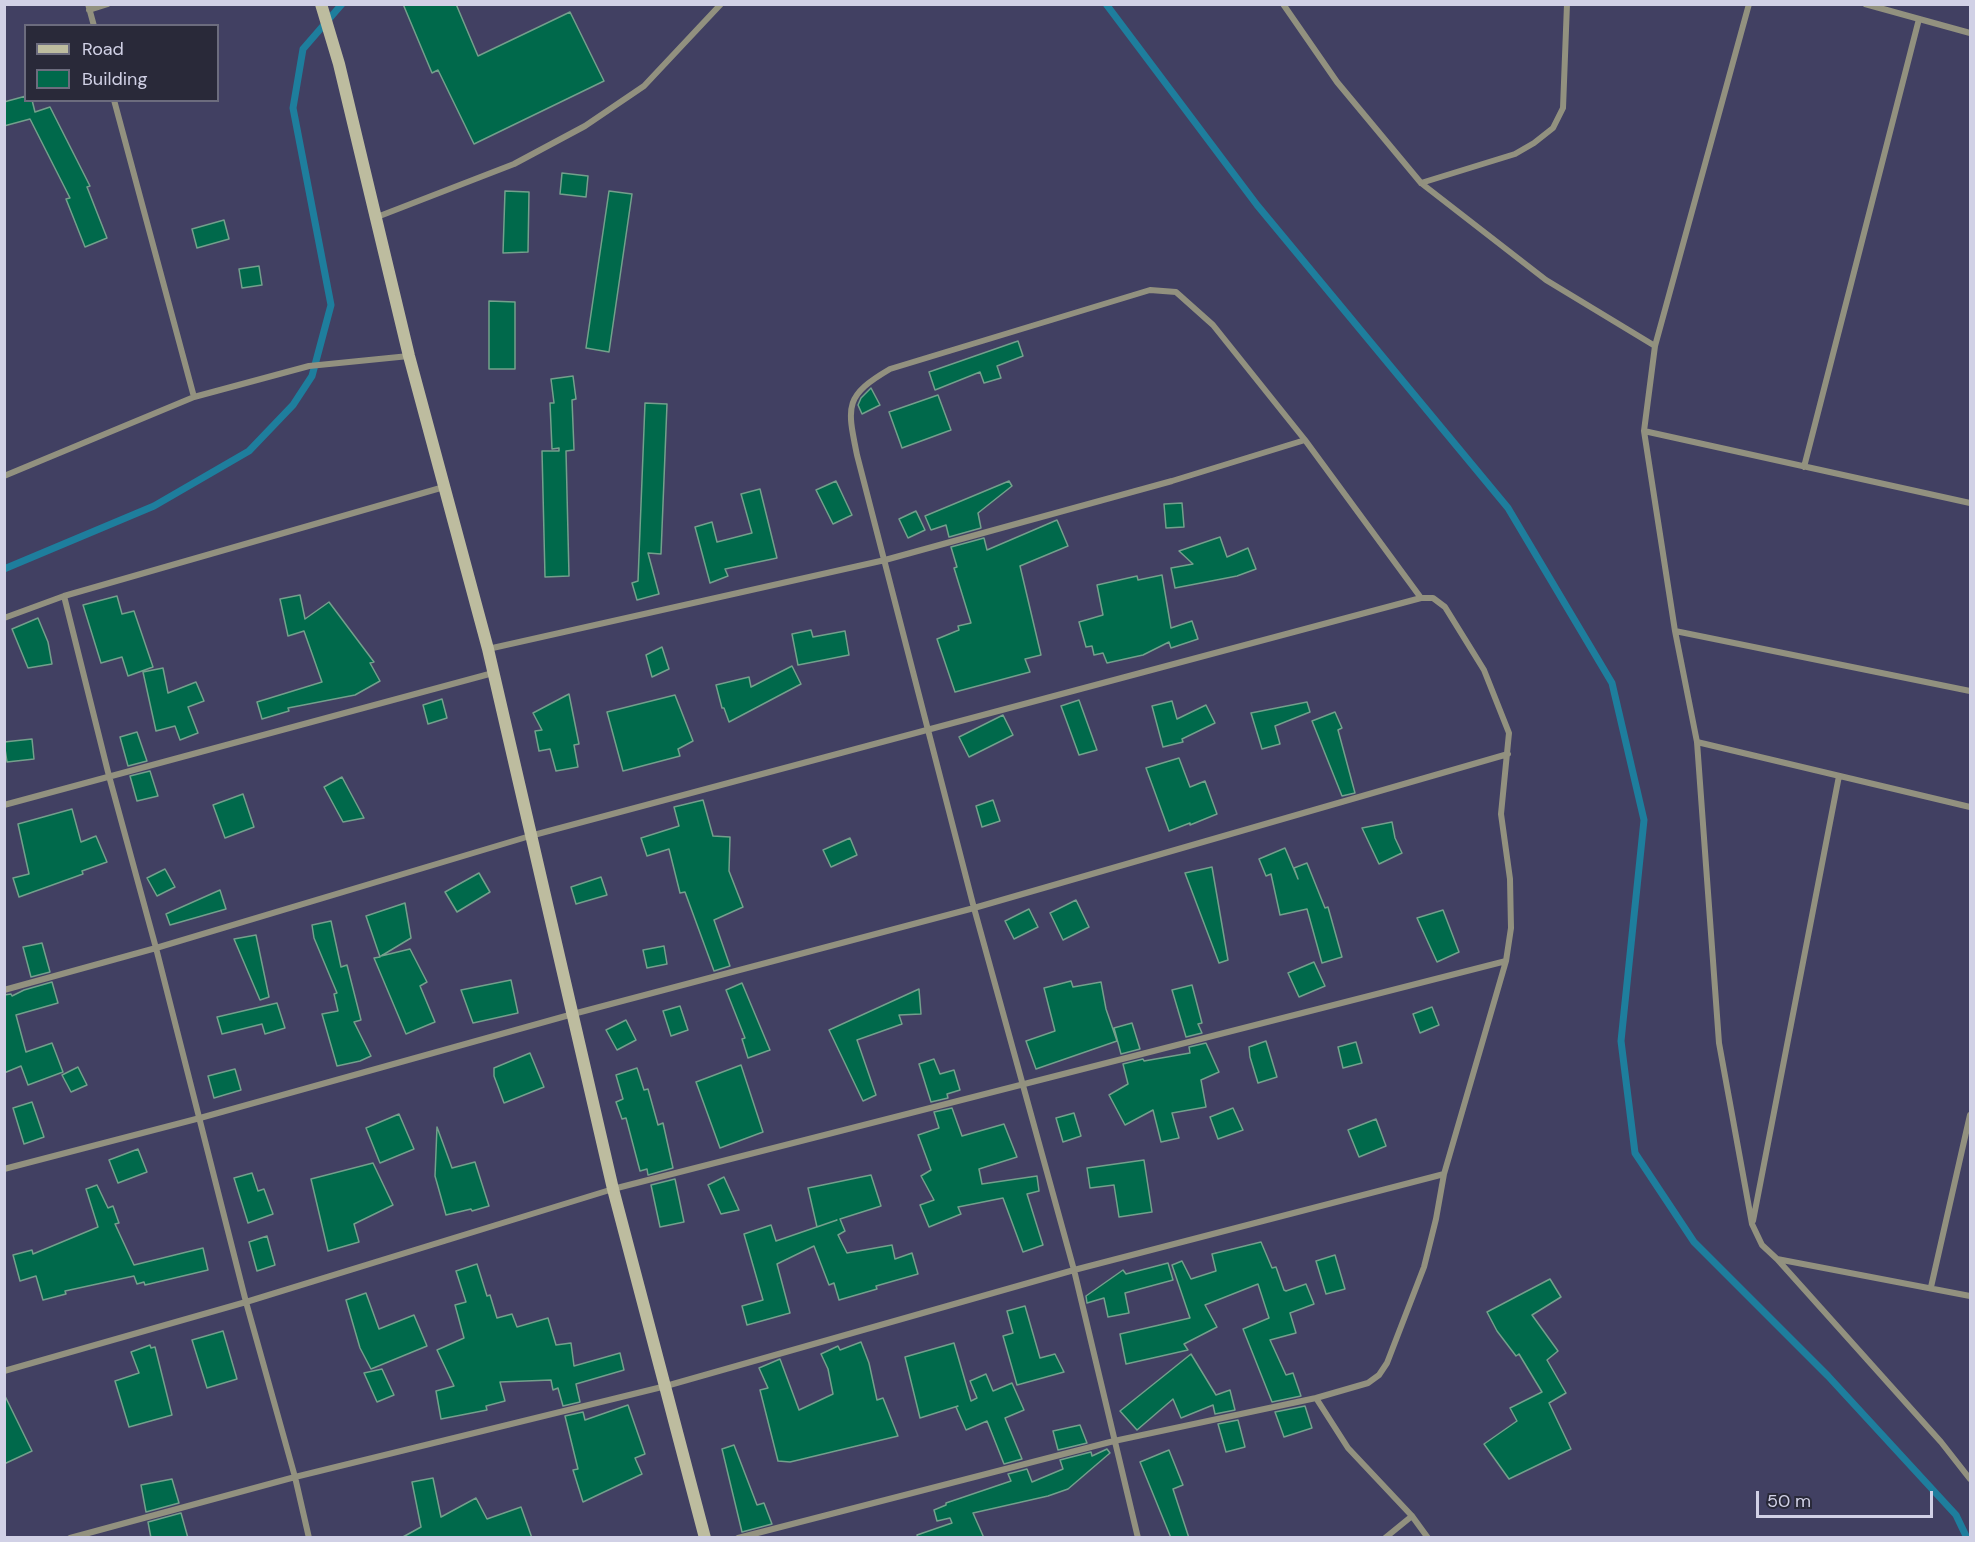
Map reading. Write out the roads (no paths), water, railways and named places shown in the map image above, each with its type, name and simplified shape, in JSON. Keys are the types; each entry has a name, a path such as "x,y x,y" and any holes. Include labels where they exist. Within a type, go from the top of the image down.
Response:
{"street":[{"path":"93,24 89,8 108,4"},
{"path":"321,4 339,64 409,356 488,649 613,1189 705,1538"},
{"path":"377,217 514,164 585,126 644,86 721,4"},
{"path":"1283,4 1337,82 1421,183 1546,280 1655,346"},
{"path":"1421,183 1515,154 1534,143 1552,128 1563,108 1567,4"},
{"path":"1749,4 1655,346 1644,431 1675,631 1696,742 1719,1042 1752,1224 1762,1245 1777,1258 1941,1442 1971,1479"},
{"path":"1865,4 1971,33"},
{"path":"1804,467 1919,19"},
{"path":"115,102 194,398"},
{"path":"1138,1538 1074,1270 974,908 857,456 850,418 854,396 869,381 890,369 1150,290 1176,292 1213,325 1305,440 1421,598"},
{"path":"4,476 194,398 309,366 409,356"},
{"path":"1644,431 1971,503"},
{"path":"488,649 885,560 1172,481 1305,440"},
{"path":"4,618 64,596 444,487"},
{"path":"64,596 309,1538"},
{"path":"4,990 156,948 530,836 1421,598 1433,598 1444,607 1484,670 1509,733 1501,814 1510,879 1511,928 1506,961 1444,1174 1424,1267 1387,1363 1379,1375 1368,1383 1316,1398 1114,1441 738,1538"},
{"path":"1675,631 1971,691"},
{"path":"4,806 494,673"},
{"path":"1696,742 1971,807"},
{"path":"4,1169 200,1118 573,1014 974,908 1508,754"},
{"path":"1752,1224 1839,776"},
{"path":"4,1371 246,1302 613,1189 1506,961"},
{"path":"1931,1287 1971,1115"},
{"path":"70,1538 294,1477 666,1386 1074,1270 1444,1174"},
{"path":"1777,1258 1971,1296"},
{"path":"1316,1398 1348,1448 1413,1516 1428,1538"},
{"path":"1385,1538 1413,1516"}],"waterway":[{"path":"4,569 154,506 249,451 293,405 312,376 331,305 293,108 303,49 342,4"},
{"path":"1106,4 1257,205 1508,508 1612,683 1644,820 1621,1041 1635,1153 1694,1242 1828,1376 1956,1515 1967,1538"}]}
